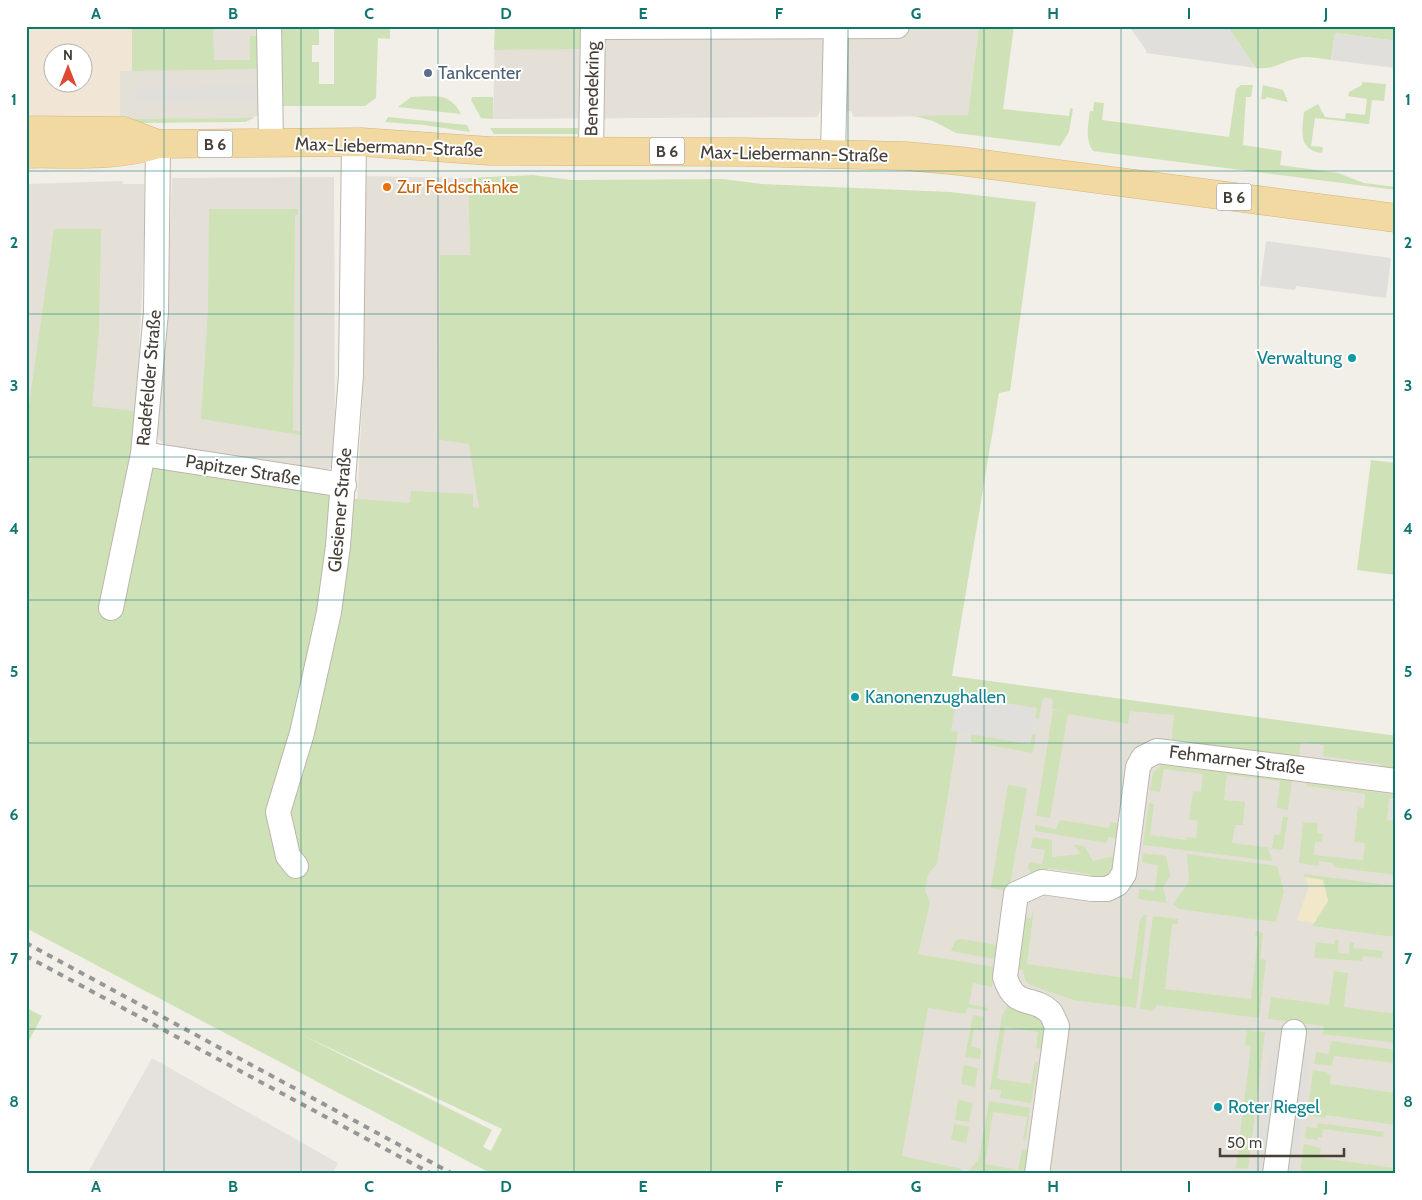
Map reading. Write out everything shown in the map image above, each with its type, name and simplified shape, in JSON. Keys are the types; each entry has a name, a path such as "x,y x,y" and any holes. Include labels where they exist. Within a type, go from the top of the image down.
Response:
{"main road":[{"name":"Max-Liebermann-Straße","path":"26,130 124,132 158,144"},
{"name":"Max-Liebermann-Straße","path":"26,154 113,154 131,152 158,144 354,142 490,151 833,153 960,161 1396,218"}],"street":[{"path":"269,26 271,143"},
{"name":"Benedekring","path":"592,151 593,26 897,26"},
{"path":"833,153 836,26"},
{"name":"Glesiener Straße","path":"296,866 288,856 278,812 302,733 330,612 344,485 351,376 354,142"},
{"name":"Radefelder Straße","path":"111,608 143,454 156,312 158,144"},
{"name":"Papitzer Straße","path":"143,454 344,485"},
{"name":"Fehmarner Straße","path":"1037,1174 1057,1026 1051,1013 1034,1004 1025,1003 1008,986 1005,977 1016,894 1042,882 1092,889 1107,889 1116,884 1124,874 1138,767 1143,758 1157,750 1396,781"},
{"path":"1276,1174 1294,1032"}],"shaded area":[{"path":"26,26 132,26 132,71 120,71 120,122 26,114"},
{"path":"132,26 264,26 260,114 245,122 120,122 120,71 132,71"},
{"path":"495,26 979,26 968,116 854,117 851,111 821,110 817,117 493,119"},
{"path":"1129,26 1227,26 1256,68 1146,53 1146,50"},
{"path":"1335,33 1396,41 1396,68 1331,60"},
{"path":"255,86 255,100 137,101 137,87"},
{"path":"362,176 468,178 470,256 441,255 439,440 492,446 479,508 357,500 364,371"},
{"path":"334,177 335,463 328,470 311,471 164,444 158,439 157,431 167,309 172,178"},
{"path":"122,181 123,184 144,184 145,232 136,411 30,400 26,426 26,184"},
{"path":"1266,241 1391,258 1386,298 1296,286 1295,290 1260,286"},
{"path":"952,676 1396,736 1396,1174 904,1174 890,1149 909,961"},
{"path":"957,695 1037,708 1030,744 951,731"},
{"path":"1271,1045 1311,1050 1295,1174 1255,1174"},
{"path":"152,1058 338,1163 332,1174 87,1174"}],"green space":[{"path":"132,26 213,26 214,60 250,60 250,36 261,36 261,69 132,71"},
{"path":"279,26 390,26 390,39 378,38 376,98 365,106 280,106","holes":["319,28 334,28 334,84 319,84 319,62 312,62 312,45 319,45"]},
{"path":"495,26 586,26 585,49 494,50"},
{"path":"979,26 1014,26 1003,109 1069,116 1070,108 1073,109 1069,132 1060,146 956,133 933,121 914,116 968,115"},
{"path":"1227,26 1396,26 1396,41 1335,33 1331,60 1303,57 1273,67 1256,68"},
{"path":"1362,82 1386,84 1384,101 1372,100 1369,124 1315,118 1311,146 1323,147 1322,153 1309,148 1305,144 1302,133 1304,112 1318,104 1325,117 1345,119 1346,113 1365,115 1367,99 1348,96 1349,92 1362,85"},
{"path":"1241,85 1253,85 1251,97 1246,97 1243,145 1282,151 1280,165 1338,173 1364,183 1396,187 1396,190 1093,151 1090,146 1088,126 1090,111 1093,111 1094,102 1104,103 1102,120 1229,137 1236,89"},
{"path":"1263,85 1283,90 1288,102 1266,97 1266,99 1261,99"},
{"path":"434,96 446,99 461,114 398,107 411,97"},
{"path":"472,97 493,97 493,119 481,118 471,100"},
{"path":"388,117 467,125 470,132 424,125 385,122"},
{"path":"254,118 245,122 137,123 135,119"},
{"path":"490,128 578,128 578,134 494,134"},
{"path":"533,175 571,180 723,179 762,184 950,192 1036,202 1010,391 999,393 952,676 1396,736 1396,770 1385,769 1380,764 1323,756 1324,745 1301,742 1298,762 1171,746 1174,715 1130,711 1128,724 1068,714 1050,818 1036,816 1053,710 1068,712 1052,709 1053,699 1043,697 1039,719 1035,718 1036,708 951,731 958,732 937,864 928,874 925,891 930,903 918,954 994,967 992,987 973,983 969,1004 988,1008 988,1011 967,1007 966,1014 928,1008 902,1156 962,1169 961,1174 492,1174 26,928 26,426 54,229 101,229 99,332 92,406 136,411 133,453 321,489 331,497 410,503 411,491 473,494 473,507 479,508 469,444 439,440 440,255 470,255 468,178","holes":["298,1033 502,1129 491,1151 483,1147 492,1130"]},
{"path":"209,209 298,209 298,215 295,215 293,430 301,431 301,435 201,419 208,310"},
{"path":"1371,460 1396,463 1396,575 1357,570"},
{"path":"971,734 1030,744 1032,734 1036,734 1033,753 971,742"},
{"path":"1161,765 1292,780 1288,810 1277,808 1280,781 1227,775 1224,800 1245,802 1243,825 1235,825 1232,843 1272,848 1274,834 1280,835 1283,816 1288,817 1283,850 1267,848 1273,861 1143,845 1149,803 1154,804 1150,835 1186,840 1187,837 1196,838 1198,821 1189,819 1193,791 1201,792 1203,774 1164,769 1160,792 1150,791 1153,773"},
{"path":"1307,783 1396,795 1396,798 1389,798 1387,820 1396,821 1394,866 1396,866 1396,875 1334,867 1333,863 1319,861 1319,866 1299,863 1303,822 1318,823 1317,833 1323,834 1322,842 1315,842 1314,855 1363,860 1365,843 1354,842 1358,807 1364,808 1365,794 1307,786"},
{"path":"1008,785 1027,788 1009,891 991,888"},
{"path":"1060,820 1109,828 1111,822 1125,825 1123,839 1108,837 1107,843 1035,831 1035,825 1056,829"},
{"path":"1033,837 1052,840 1052,857 1081,854 1073,844 1084,846 1093,861 1115,856 1117,873 1089,886 1090,874 1048,868 1046,880 1035,880 1028,868 1029,862 1042,864 1045,850 1031,848"},
{"path":"1143,853 1166,856 1170,876 1163,887 1167,903 1138,899 1139,889 1155,891 1158,865 1142,863"},
{"path":"1187,854 1277,866 1284,891 1276,922 1179,909 1173,904 1189,882"},
{"path":"1303,874 1396,886 1396,937 1312,926 1328,901 1323,880 1305,877"},
{"path":"1034,908 1027,964 1132,979 1140,920 1144,915 1147,915 1136,1008 1073,1000 1030,985 1025,980 1023,970 1016,969 1024,917 1031,918"},
{"path":"1153,916 1178,919 1178,924 1172,924 1165,989 1251,999 1258,937 1255,936 1256,931 1263,933 1260,959 1266,960 1259,1018 1157,1005 1153,1011 1140,1009"},
{"path":"960,939 997,945 995,959 951,951 955,941"},
{"path":"1335,940 1339,940 1338,953 1349,954 1350,942 1354,943 1354,948 1383,951 1382,958 1363,956 1362,961 1314,958 1316,942 1334,944"},
{"path":"1334,971 1348,973 1344,1007 1396,1014 1396,1043 1323,1034 1324,1026 1268,1019 1271,997 1329,1005"},
{"path":"1009,1003 1034,1012 1045,1024 1046,1050 1036,1048 1038,1032 1005,1027 997,1079 1031,1084 1035,1061 1038,1062 1031,1103 1000,1098 1001,1090 990,1089 1002,1016"},
{"path":"26,1008 42,1016 26,1046"},
{"path":"973,1015 984,1017 982,1030 974,1029 971,1046 981,1049 980,1059 965,1057"},
{"path":"1247,1030 1265,1032 1248,1169 1236,1168 1251,1046 1245,1045"},
{"path":"1331,1041 1396,1050 1396,1063 1334,1056 1332,1066 1314,1064 1316,1052 1329,1054"},
{"path":"964,1065 978,1068 975,1087 961,1084"},
{"path":"1313,1070 1327,1072 1327,1074 1331,1075 1330,1084 1396,1093 1396,1125 1326,1115 1325,1118 1307,1115"},
{"path":"958,1100 973,1103 969,1122 955,1120"},
{"path":"989,1101 1030,1108 1026,1140 1023,1139 1027,1117 993,1112 985,1164 1018,1170 1022,1149 1033,1151 1031,1174 966,1174 979,1159"},
{"path":"1318,1123 1384,1132 1383,1137 1323,1129 1322,1137 1318,1137 1317,1140 1305,1138 1306,1127 1317,1128"},
{"path":"954,1124 969,1127 966,1143 951,1140"},
{"path":"1304,1144 1321,1148 1319,1158 1396,1168 1396,1174 1300,1174"}],"sand":[{"path":"1305,877 1323,880 1328,901 1314,923 1297,920 1309,887"}],"railway":[{"path":"26,943 453,1174"},
{"path":"26,956 432,1174"}],"place":[{"name":"Tankcenter","path":"428,73"},
{"name":"Zur Feldschänke","path":"387,187"},
{"name":"Verwaltung","path":"1352,358"},
{"name":"Kanonenzughallen","path":"855,697"},
{"name":"Roter Riegel","path":"1218,1107"}]}
